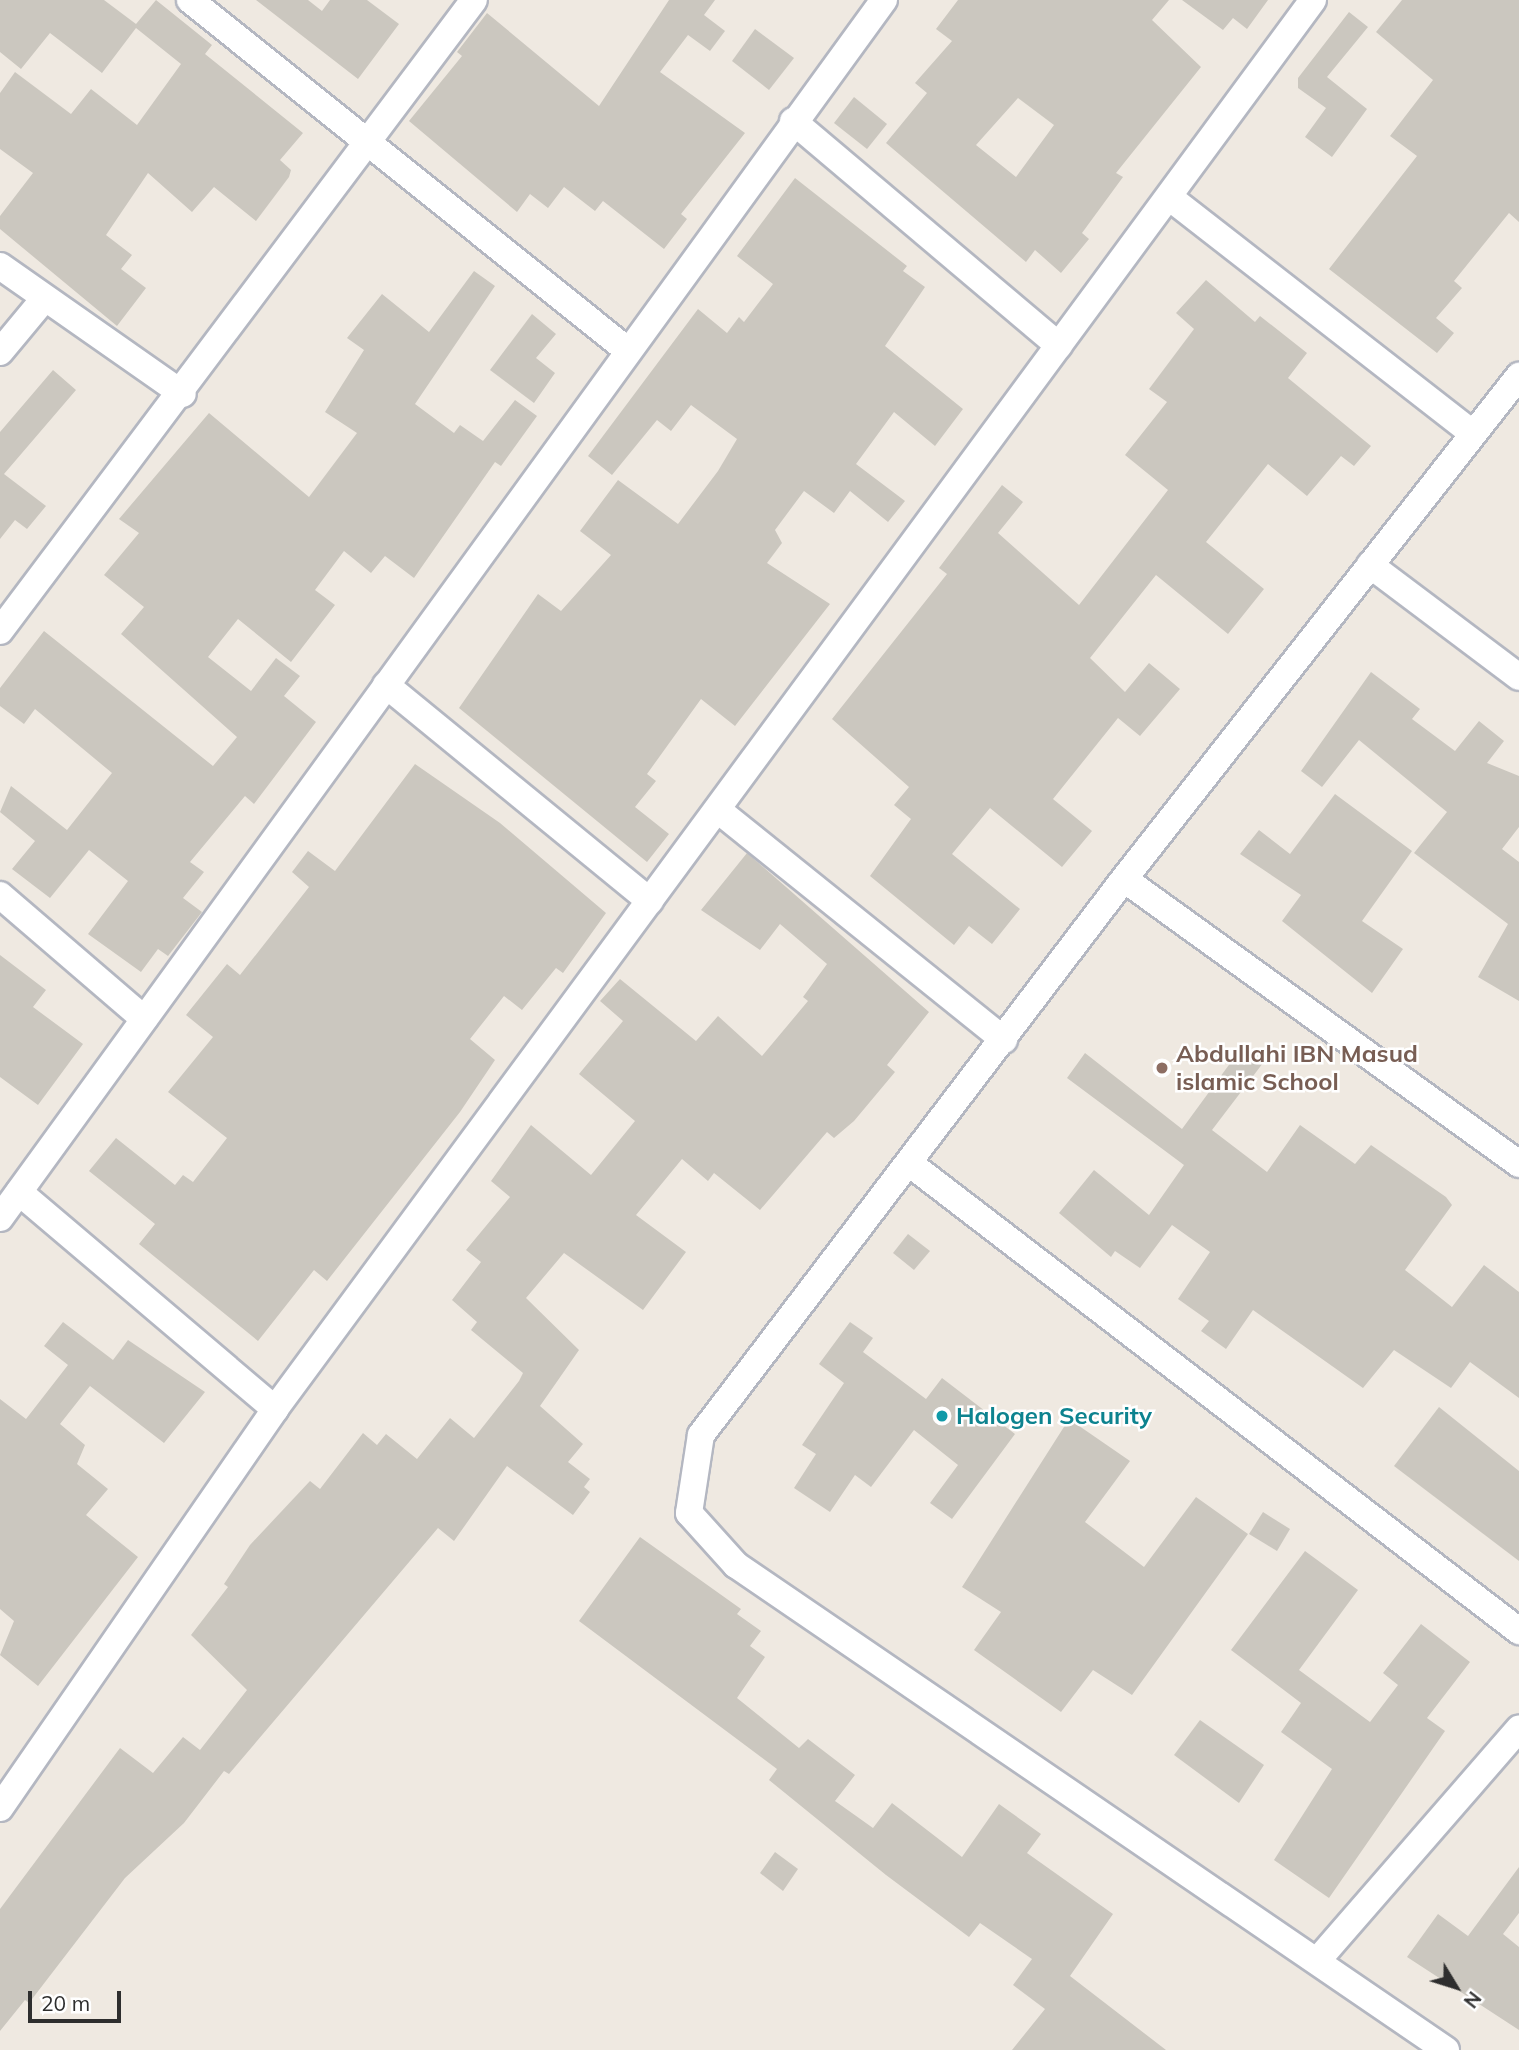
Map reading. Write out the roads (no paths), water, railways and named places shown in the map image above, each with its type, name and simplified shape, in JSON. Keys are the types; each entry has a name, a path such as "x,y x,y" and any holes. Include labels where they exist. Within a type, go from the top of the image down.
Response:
{"street":[{"path":"190,0 368,148 627,350"},
{"path":"0,631 368,148 474,0"},
{"path":"0,1218 793,121 884,0"},
{"path":"0,1808 275,1409 1313,0"},
{"path":"793,121 1059,346"},
{"path":"1169,197 1473,434"},
{"path":"0,265 44,299 183,394"},
{"path":"0,352 44,299"},
{"path":"1446,2050 736,1565 689,1513 701,1435 1124,879 1519,376"},
{"path":"1370,565 1519,677"},
{"path":"386,685 650,901"},
{"path":"718,810 1004,1040"},
{"path":"1124,879 1519,1164"},
{"path":"0,895 144,1019"},
{"path":"909,1163 1519,1631"},
{"path":"19,1192 275,1409"},
{"path":"1317,1961 1519,1729"}],"place":[{"name":"Abdullahi IBN Masud islamic School","path":"1162,1068"},
{"name":"Halogen Security","path":"942,1416"}]}
